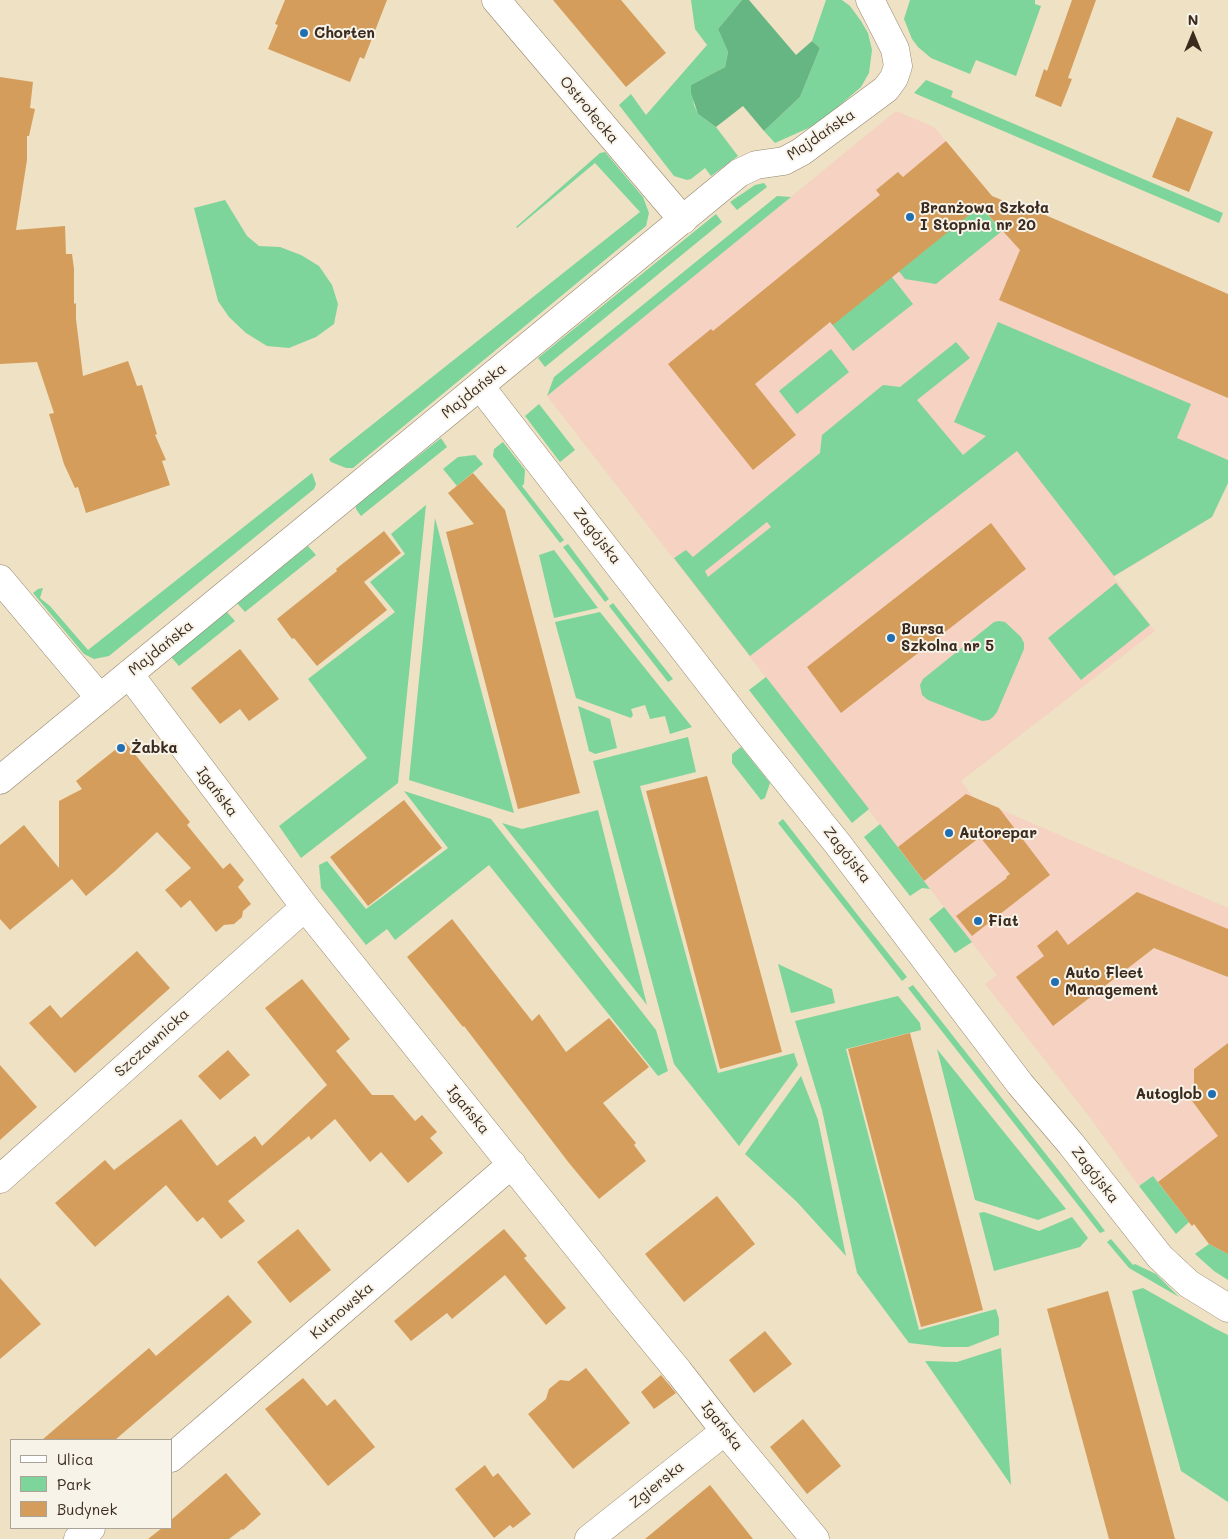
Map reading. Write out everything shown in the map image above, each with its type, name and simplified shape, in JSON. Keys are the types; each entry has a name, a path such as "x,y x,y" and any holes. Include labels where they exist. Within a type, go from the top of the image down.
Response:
{"street":[{"name":"Ostrołęcka","path":"496,0 682,220"},
{"name":"Majdańska","path":"0,780 739,173 756,166 784,160 801,152 886,89 894,78 898,66 895,48 870,0"},
{"name":"Zagójska","path":"480,386 747,730 843,850 1020,1084 1071,1144 1160,1257 1189,1284 1228,1308"},
{"path":"0,579 100,698"},
{"name":"Igańska","path":"129,674 305,907 624,1306 815,1539"},
{"name":"Szczawnicka","path":"0,1179 305,907"},
{"name":"Kutnowska","path":"172,1457 512,1164"},
{"name":"Zgierska","path":"589,1539 725,1431"},
{"path":"78,1539 90,1529"}],"shaded area":[{"path":"896,111 934,127 992,196 1035,214 1036,211 1228,294 1228,483 1212,517 1114,577 1155,631 961,781 974,798 1228,908 1228,1254 1209,1244 1194,1224 1191,1226 1153,1176 1139,1186 1088,1115 985,984 997,975 547,396"}],"green space":[{"path":"691,0 742,0 718,29 728,52 725,67 691,85 694,105 698,114 716,127 738,156 711,176 705,168 687,180 674,176 619,105 631,94 646,115 707,45 695,29"},
{"path":"742,0 749,0 796,55 812,41 820,48 800,97 764,131 743,106 716,127 698,114 691,93 691,85 725,67 728,52 718,29"},
{"path":"826,0 842,0 850,6 861,21 868,33 872,50 869,73 861,87 826,117 813,126 775,143 764,131 800,97 820,48 812,41"},
{"path":"910,0 1035,0 1035,4 1041,6 1016,76 976,60 970,74 931,58 918,47 912,39 904,19"},
{"path":"926,80 953,91 951,97 1223,213 1219,223 914,93"},
{"path":"605,152 643,197 649,213 646,226 353,468 346,468 331,462 329,459 640,212 595,163 516,227 600,153"},
{"path":"764,183 767,187 737,210 730,202 755,185"},
{"path":"777,196 791,197 547,396 554,377"},
{"path":"225,200 247,236 259,246 280,247 301,255 319,266 332,285 338,304 334,324 316,337 289,348 267,346 246,333 229,317 218,301 194,208"},
{"path":"980,206 1002,231 936,284 905,279 898,270"},
{"path":"716,214 722,222 545,367 538,358"},
{"path":"891,276 913,304 853,351 831,323"},
{"path":"998,322 1191,404 1177,438 1228,460 1228,483 1212,517 1114,576 1017,451 750,656 674,558 686,550 693,557 820,453 822,435 883,385 900,387 956,342 970,358 917,400 963,455 986,436 954,422","holes":["767,522 771,527 708,577 705,571"]},
{"path":"831,349 849,372 797,414 779,391"},
{"path":"539,404 575,450 560,462 525,416"},
{"path":"441,438 447,447 361,516 356,509 356,505"},
{"path":"503,442 525,470 524,484 522,486 564,540 560,543 493,456 494,449"},
{"path":"475,455 483,464 457,486 443,469 458,457"},
{"path":"312,473 316,484 314,489 109,656 94,659 84,654 33,593 43,588 40,598 50,606 88,650"},
{"path":"426,505 398,783 301,858 279,826 367,758 308,679 395,612 370,582 405,554 391,534"},
{"path":"435,518 514,813 409,780"},
{"path":"568,544 609,599 605,602 563,547"},
{"path":"308,546 316,555 245,612 237,603"},
{"path":"554,550 598,608 554,618 539,555"},
{"path":"1116,583 1150,625 1081,680 1048,638"},
{"path":"613,603 673,679 668,682 609,606"},
{"path":"227,612 235,621 179,666 171,657"},
{"path":"600,612 692,727 670,734 665,716 650,719 645,705 631,709 633,715 631,718 576,698 555,622"},
{"path":"994,622 1005,622 1021,637 1024,649 997,712 993,717 982,721 928,700 922,695 920,685 923,679"},
{"path":"766,677 869,809 852,823 749,690"},
{"path":"578,706 610,719 617,748 595,754 589,751"},
{"path":"688,737 696,772 640,786 718,1073 794,1053 798,1065 739,1146 674,1064 593,761"},
{"path":"741,747 770,783 765,798 761,800 732,763 732,754"},
{"path":"404,791 491,819 656,1030 668,1071 658,1076 489,865 395,940 387,929 366,945 321,888 319,865 327,861 366,909 448,848"},
{"path":"598,810 647,1005 502,823 522,829"},
{"path":"783,819 907,977 902,981 778,823"},
{"path":"880,824 930,889 922,888 910,896 864,837"},
{"path":"944,907 972,942 955,953 929,919"},
{"path":"778,964 832,989 835,1003 791,1013"},
{"path":"913,985 1105,1231 1100,1233 908,988"},
{"path":"898,996 920,1023 921,1030 846,1049 919,1330 996,1309 999,1319 999,1335 968,1347 944,1347 909,1343 857,1273 822,1110 795,1021"},
{"path":"937,1049 1066,1209 1038,1220 975,1200"},
{"path":"801,1076 818,1120 846,1256 797,1202 745,1154"},
{"path":"1153,1176 1189,1222 1176,1234 1139,1186"},
{"path":"984,1212 1039,1231 1072,1217 1088,1238 1080,1247 994,1271 979,1213"},
{"path":"1111,1239 1133,1265 1135,1264 1156,1274 1179,1297 1129,1268 1107,1242"},
{"path":"1209,1244 1228,1254 1228,1280 1214,1271 1195,1254"},
{"path":"1143,1288 1228,1335 1228,1502 1181,1471 1132,1291"},
{"path":"1001,1348 1011,1485 925,1361 957,1362"}],"building":[{"path":"285,0 387,0 364,59 360,57 350,82 268,49 278,25 275,24"},
{"path":"553,0 621,0 666,53 626,87"},
{"path":"1072,0 1096,0 1068,78 1072,79 1061,107 1035,96 1044,69 1047,71"},
{"path":"0,77 33,82 30,108 35,109 29,136 27,136 27,160 16,230 65,226 66,254 72,254 74,269 74,304 76,303 76,319 83,376 128,361 137,386 142,385 157,434 155,435 166,460 162,461 170,485 86,513 78,487 75,488 64,464 49,414 54,413 37,362 0,364"},
{"path":"1177,117 1213,132 1189,192 1152,177"},
{"path":"946,141 992,196 1035,214 1036,211 1228,294 1228,398 999,300 1020,250 980,206 833,325 830,322 755,384 796,435 753,470 668,364 711,329 713,331 880,195 876,190 898,172 903,177"},
{"path":"473,473 505,510 580,793 518,809 446,532 474,524 448,493"},
{"name":"Bursa Szkolna nr 5","path":"991,523 1026,569 841,713 807,667"},
{"path":"384,531 401,553 364,582 387,610 317,666 294,638 292,639 277,619"},
{"path":"240,649 279,699 249,721 240,709 220,724 191,688"},
{"path":"125,742 190,822 187,825 223,869 230,863 244,880 238,887 251,904 243,911 242,917 234,924 224,925 216,932 190,900 181,908 165,890 191,868 157,832 86,896 72,879 10,930 0,919 0,845 24,825 59,868 59,801 82,789 76,781"},
{"path":"707,776 782,1052 720,1069 646,791"},
{"path":"966,794 999,808 1050,875 972,936 956,916 1010,874 980,837 924,881 898,847"},
{"path":"404,800 442,848 368,906 330,857"},
{"path":"1137,892 1228,929 1228,977 1154,948 1053,1026 1016,977 1044,956 1037,946 1057,930 1068,945"},
{"path":"452,919 532,1021 539,1014 566,1052 609,1018 649,1067 603,1103 636,1143 634,1145 646,1161 599,1199 569,1163 464,1026 407,957"},
{"path":"137,951 170,988 75,1073 29,1023 50,1005 61,1018"},
{"path":"302,979 350,1039 336,1051 372,1095 393,1095 415,1121 422,1115 437,1132 430,1138 443,1153 408,1183 381,1152 370,1162 335,1119 311,1140 309,1136 228,1201 245,1221 221,1239 203,1217 197,1222 166,1185 95,1247 55,1203 105,1160 114,1170 181,1119 217,1166 255,1136 262,1146 327,1085 265,1008"},
{"path":"910,1033 983,1310 921,1327 848,1049"},
{"path":"1228,1043 1228,1254 1209,1244 1194,1224 1192,1226 1158,1182 1218,1136 1187,1094 1194,1089 1194,1069"},
{"path":"228,1050 250,1075 220,1100 198,1076"},
{"path":"0,1065 37,1107 0,1140"},
{"path":"717,1196 755,1244 684,1302 645,1254"},
{"path":"298,1229 331,1270 290,1303 257,1262"},
{"path":"504,1229 527,1256 524,1258 566,1308 546,1325 505,1275 452,1319 447,1313 411,1341 394,1321"},
{"path":"0,1278 41,1324 0,1359"},
{"path":"1108,1291 1175,1539 1109,1539 1047,1309"},
{"path":"228,1295 252,1322 116,1439 43,1439 149,1348 156,1356"},
{"path":"765,1331 792,1364 754,1393 729,1360"},
{"path":"586,1368 630,1423 573,1469 528,1414 546,1399 549,1389 560,1380 569,1381"},
{"path":"661,1375 676,1393 654,1409 641,1392"},
{"path":"303,1378 327,1406 335,1399 375,1447 328,1486 265,1409"},
{"path":"803,1419 841,1466 807,1494 770,1447"},
{"path":"485,1465 493,1477 498,1473 531,1514 513,1528 510,1525 494,1538 455,1489"},
{"path":"226,1473 261,1514 243,1530 229,1539 148,1539 161,1529 172,1529 172,1519"},
{"path":"710,1485 753,1539 645,1539"}],"place":[{"name":"Chorten","path":"304,33"},
{"name":"Branżowa Szkoła I Stopnia nr 20","path":"910,217"},
{"name":"Bursa Szkolna nr 5","path":"891,638"},
{"name":"Żabka","path":"121,748"},
{"name":"Autorepar","path":"949,833"},
{"name":"Fiat","path":"978,921"},
{"name":"Auto Fleet Management","path":"1055,982"},
{"name":"Autoglob","path":"1212,1094"}]}
